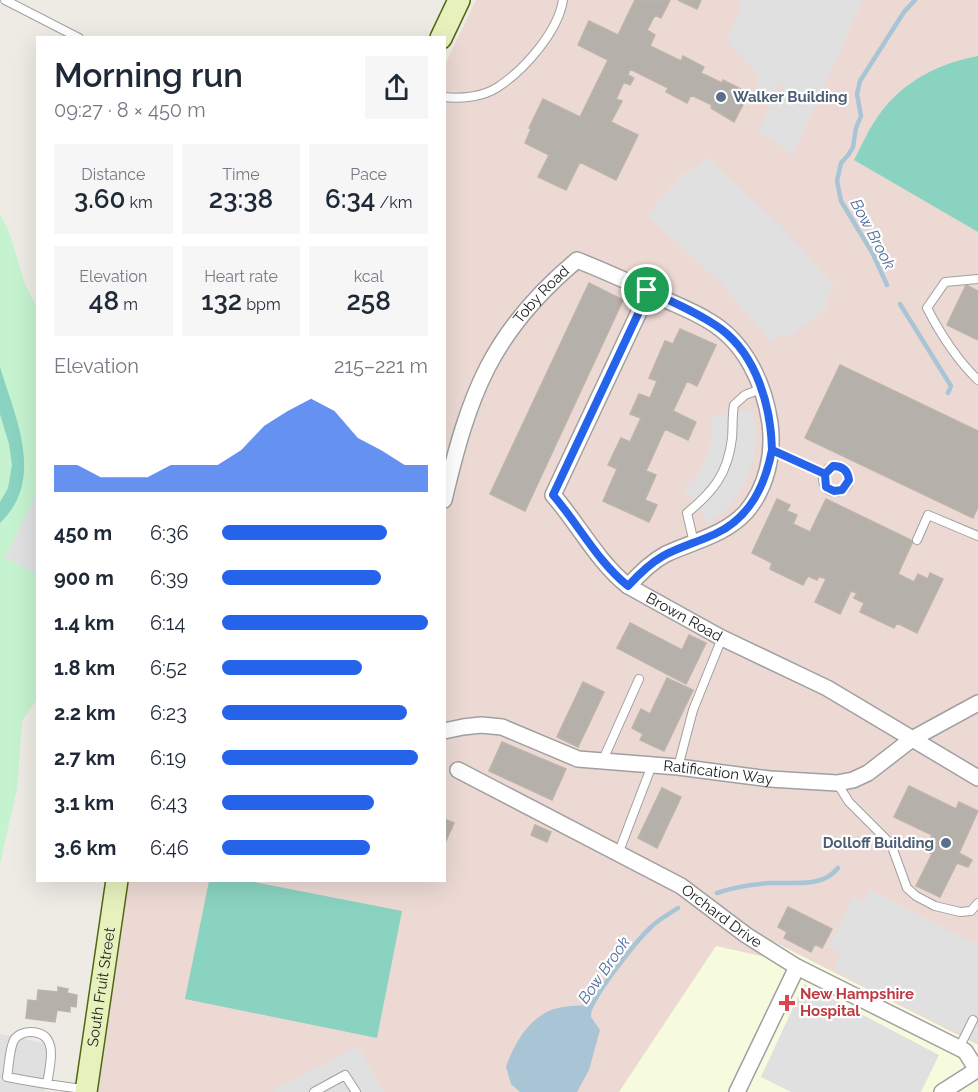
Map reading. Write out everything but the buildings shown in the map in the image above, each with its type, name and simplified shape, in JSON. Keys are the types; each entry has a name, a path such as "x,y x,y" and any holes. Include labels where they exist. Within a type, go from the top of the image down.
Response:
{"street":[{"path":"442,36 459,0"},
{"name":"Toby Road","path":"446,492 470,403 495,351 549,284 577,260 647,290 709,321 723,330 745,355 761,389 769,416 772,450 764,482 746,511 734,523 716,534 664,555 643,570 628,586"},
{"name":"Brown Road","path":"647,290 639,312 553,495 598,557 628,586 722,638 827,688 978,778"},
{"name":"Ratification Way","path":"446,731 482,725 502,728 578,759 678,767 770,779 837,783 853,780 868,773 912,740 978,706"},
{"name":"Orchard Drive","path":"458,770 681,886 746,936 797,967 965,1051 977,1069"},
{"name":"South Fruit Street","path":"86,1091 117,882"},
{"path":"737,1092 797,967"},
{"path":"942,1092 977,1069"}],"lane":[{"path":"5,0 75,36"},
{"path":"446,97 462,99 496,88 522,66 548,37 563,0"},
{"path":"978,279 945,282 927,308 939,331 963,366 978,380"},
{"path":"694,543 687,513 708,496 720,480 728,459 734,405 745,395 761,389"},
{"path":"772,450 825,474"},
{"path":"917,540 928,515 978,536"},
{"path":"678,767 693,710 722,638"},
{"path":"602,762 639,679"},
{"path":"618,854 652,765"},
{"path":"837,783 849,802 891,844 907,888 916,896 935,906 960,912 970,911 978,903"},
{"path":"959,1048 973,1020"},
{"path":"47,1084 52,1049 46,1037 39,1033 27,1032 18,1036 13,1042 8,1077 47,1084 86,1091"},
{"path":"314,1092 345,1075 356,1092"}],"shaded area":[{"path":"476,0 978,0 978,1092 98,1092 129,882 446,882 446,63"},
{"path":"739,0 863,0 793,155 768,137 758,133 776,94 787,97 778,84 770,97 756,92 759,76 727,41 742,3"},
{"path":"978,56 978,232 854,160 875,120 899,93 936,69"},
{"path":"706,157 781,226 836,288 826,296 828,306 791,337 779,335 771,343 724,286 647,215 682,175 699,165"},
{"path":"0,214 9,232 25,284 36,305 36,700 22,721 17,789 0,864"},
{"path":"0,367 19,427 24,467 22,487 14,506 0,523 0,502 8,488 12,465 9,444 0,414"},
{"path":"753,409 756,438 753,462 744,484 731,505 709,524 684,488 693,481 703,465 711,444 712,416"},
{"path":"36,494 36,573 5,558"},
{"path":"209,882 254,882 402,911 377,1038 185,999"},
{"path":"870,890 978,945 978,1043 833,970 841,953 828,947 853,897 864,902"},
{"name":"New Hampshire Hospital","path":"770,940 978,1045 978,1092 619,1092 716,946 761,956"},
{"path":"804,984 939,1055 921,1092 791,1092 761,1077"},
{"path":"592,1005 591,1017 600,1030 589,1070 577,1092 520,1092 511,1084 506,1067 519,1039 532,1023 548,1011 558,1008"},
{"path":"0,1034 57,1046 44,1092 0,1092"},
{"path":"358,1046 384,1092 274,1092 272,1090"}],"waterway":[{"name":"Bow Brook","path":"887,285 873,254 841,201 837,181 841,163 853,147 856,128 861,116 857,94 860,81 904,12 915,0"},
{"name":"Bow Brook","path":"900,304 951,386 948,393"},
{"name":"Bow Brook","path":"717,893 758,884 808,883 824,879 838,868"},
{"name":"Bow Brook","path":"590,1009 609,978 636,943 654,924 678,908"}],"place":[{"name":"Walker Building","path":"721,97"},
{"name":"Dolloff Building","path":"946,843"},
{"name":"New Hampshire Hospital","path":"787,1003"}],"route":[{"path":"647,290 639,312 553,495 580,529 598,557 628,586 643,570 664,555 716,534 734,523 756,498 764,482 772,450 825,474 833,466 841,467 847,472 849,480 846,488 834,491 826,487 825,474 772,450 769,416 760,384 735,341 709,321 647,290"}]}
